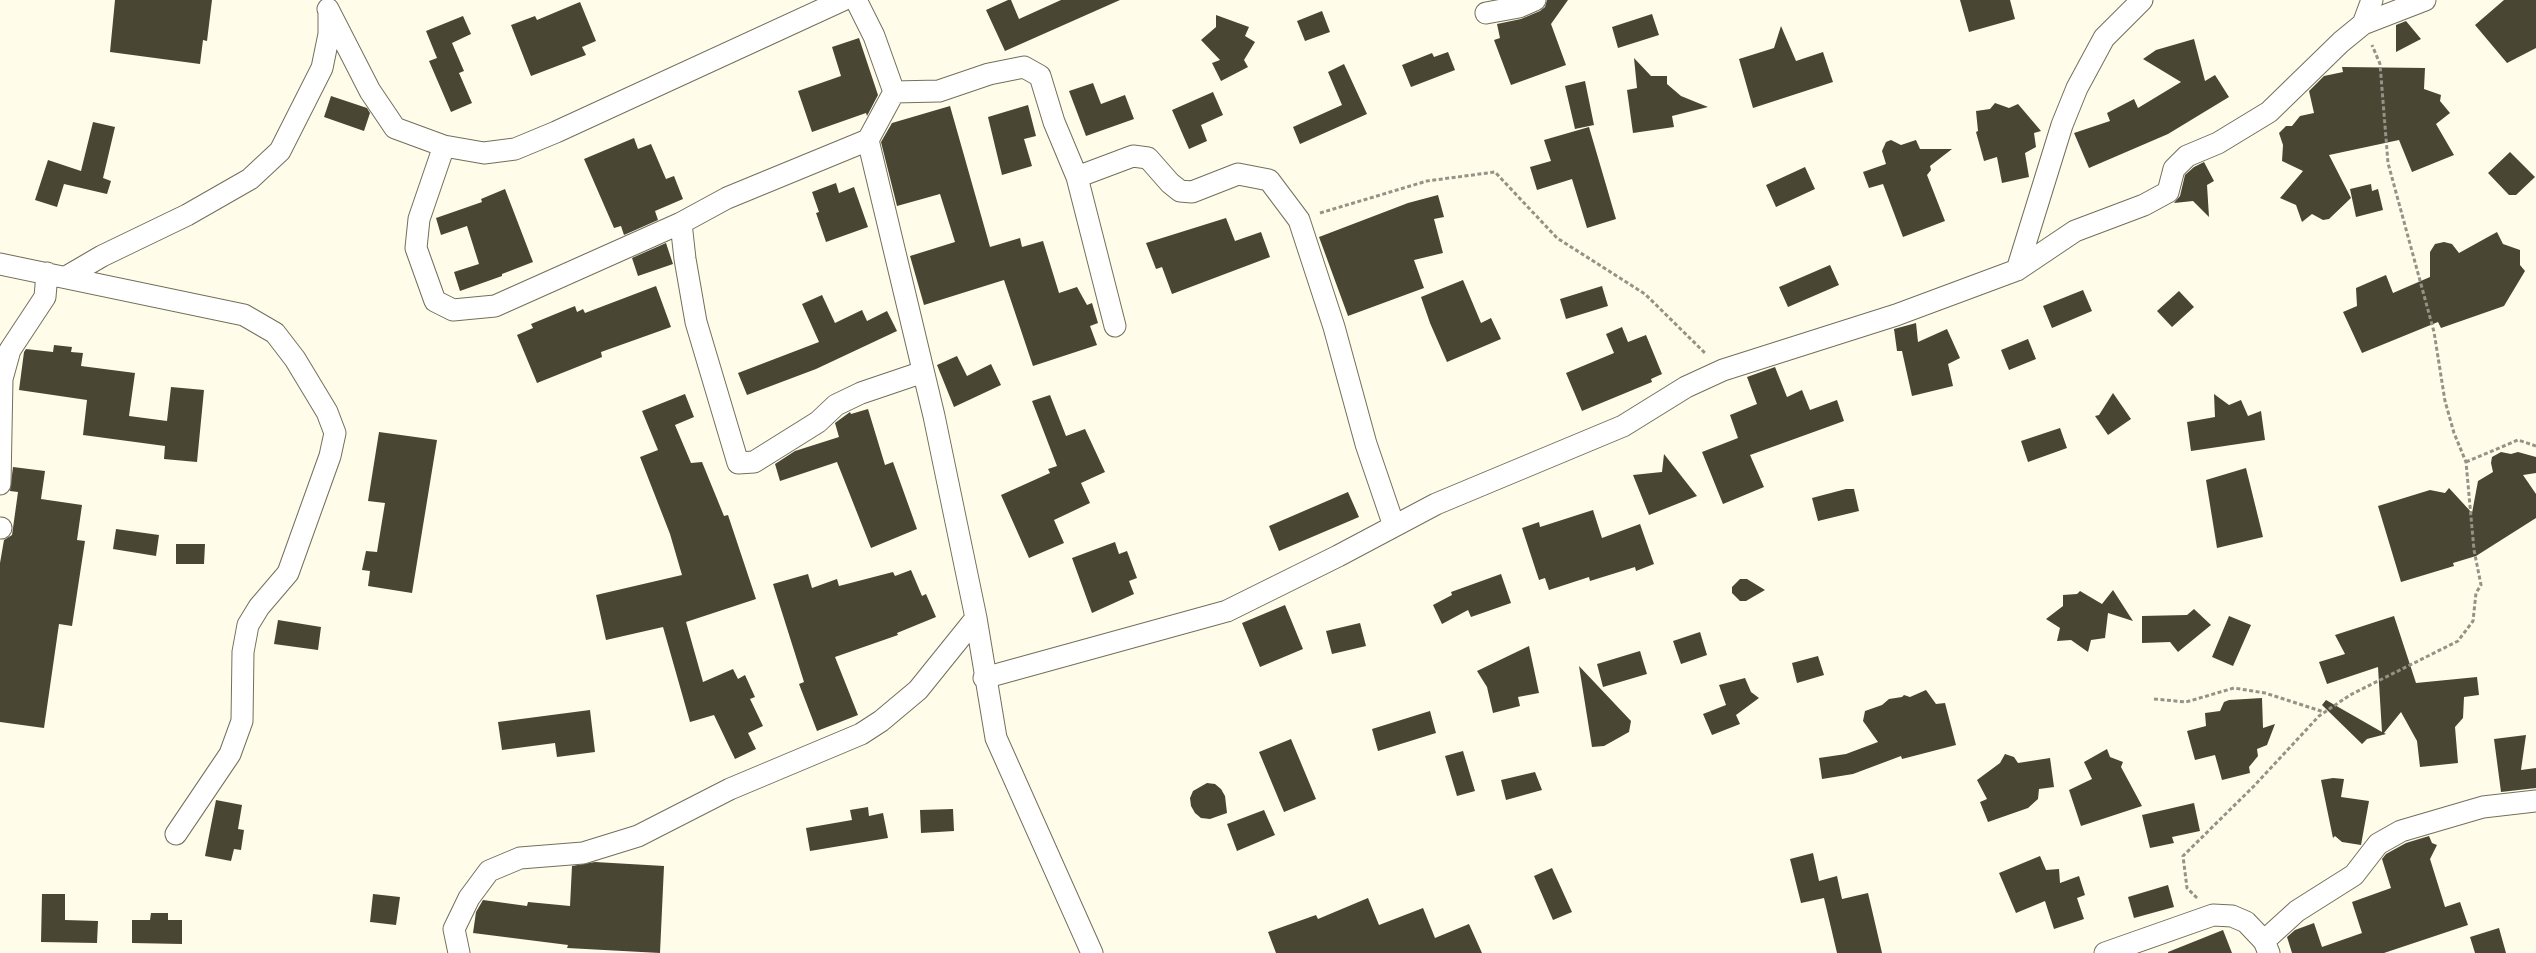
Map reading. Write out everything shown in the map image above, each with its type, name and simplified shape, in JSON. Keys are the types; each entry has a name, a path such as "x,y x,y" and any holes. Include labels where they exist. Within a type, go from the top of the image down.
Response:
{"street":[{"path":"328,5 370,91 395,128 444,146 484,152 515,149 556,132 844,0"},
{"path":"444,146 419,219 416,248 435,301 453,310 495,306 681,223 727,198 868,140 894,92 874,36 856,0"},
{"path":"1486,13 1519,7 1536,0"},
{"path":"2017,270 2062,124 2078,88 2104,38 2142,0"},
{"path":"2363,24 2372,0"},
{"path":"984,678 1227,611 1436,504 1554,457 1623,426 1686,387 1723,370 1896,315 2017,270 2075,231 2144,206 2168,192 2174,169 2188,156 2218,143 2269,112 2341,42 2363,24 2425,0"},
{"path":"0,484 2,380 10,350 45,297 57,275 102,256 187,215 250,180 280,151 322,68 330,34 328,5"},
{"path":"894,92 939,91 989,74 1024,67 1040,76 1054,122 1077,177 1115,326"},
{"path":"868,140 923,372 976,618 984,678 996,738 1092,953"},
{"path":"1077,177 1134,156 1148,158 1170,184 1180,191 1192,192 1238,174 1269,180 1299,220 1334,327 1366,444 1394,526"},
{"path":"681,223 696,322 738,464 754,462 818,422 836,405 860,393 923,372"},
{"path":"0,264 244,314 275,332 295,359 327,412 335,433 330,456 288,573 248,625 243,652 242,721 230,754 176,834"},
{"path":"459,953 454,929 468,898 489,871 520,858 583,853 638,836 730,789 860,734 881,722 918,690 976,618"},
{"path":"2105,953 2213,915 2232,916 2246,922 2267,947 2298,911 2354,875 2378,844 2401,831 2483,807 2536,801"}],"path":[{"path":"2213,915 2187,888 2183,856 2325,712 2350,695 2458,641 2473,621 2476,593 2481,585 2474,550 2466,462 2454,433 2445,401 2434,332 2388,163 2380,64 2363,24"},
{"path":"1299,220 1427,181 1495,172 1556,238 1645,294 1723,370"},
{"path":"2466,462 2518,440 2536,446"},
{"path":"2154,699 2186,702 2234,688 2264,693 2325,712"}],"building":[{"path":"115,0 212,0 207,41 203,40 200,64 110,52"},
{"path":"1011,0 1019,19 1061,0 1120,0 1005,51 986,10"},
{"path":"1547,0 1568,0 1551,24 1566,65 1511,85 1494,40 1500,38 1497,24 1521,19 1540,11 1545,7"},
{"path":"1960,0 2010,0 2015,19 1969,32"},
{"path":"2504,0 2536,0 2536,48 2507,63 2475,25"},
{"path":"580,2 596,41 582,47 586,55 531,76 511,25 535,16 537,20"},
{"path":"1322,11 1330,32 1305,41 1297,21"},
{"path":"1652,14 1659,35 1618,48 1612,27"},
{"path":"1216,15 1249,27 1245,36 1255,42 1244,60 1248,67 1221,81 1212,63 1220,60 1201,40 1216,27"},
{"path":"463,16 471,34 452,43 464,71 459,73 472,103 451,112 429,61 437,58 426,31"},
{"path":"2406,21 2421,39 2396,52 2396,25"},
{"path":"1781,26 1796,61 1823,52 1833,82 1753,108 1739,59 1774,48"},
{"path":"859,38 878,95 867,116 866,113 812,132 798,91 841,76 832,47"},
{"path":"2194,39 2205,81 2215,75 2229,97 2168,134 2089,168 2074,133 2110,121 2107,113 2134,99 2138,108 2181,82 2143,59 2156,50"},
{"path":"1448,52 1455,70 1411,87 1402,65 1432,53 1434,57"},
{"path":"1634,58 1651,76 1667,76 1667,84 1681,96 1708,107 1672,116 1674,127 1633,133 1627,90 1637,88"},
{"path":"1344,64 1367,114 1300,144 1293,127 1342,105 1328,72"},
{"path":"2342,67 2425,68 2424,89 2441,95 2440,101 2450,113 2436,124 2454,155 2412,172 2399,140 2329,155 2351,198 2329,219 2323,220 2312,214 2302,222 2296,205 2280,198 2303,171 2282,161 2283,145 2279,133 2286,126 2292,126 2300,116 2314,113 2309,91 2324,76 2343,72"},
{"path":"1585,81 1594,125 1575,129 1565,86"},
{"path":"1093,83 1101,104 1125,95 1134,119 1086,136 1069,91"},
{"path":"1213,92 1223,115 1201,125 1207,141 1189,149 1172,110"},
{"path":"331,96 367,108 370,113 364,131 324,117"},
{"path":"1995,103 2009,108 2018,104 2041,131 2034,133 2036,147 2025,153 2029,177 2002,183 1997,157 1984,161 1976,132 1978,131 1976,111 1990,109"},
{"path":"1028,105 1036,136 1024,139 1032,166 1002,175 988,117"},
{"path":"950,106 990,247 1020,238 1022,247 1043,241 1059,293 1077,287 1087,305 1092,303 1098,323 1090,326 1097,345 1033,366 1004,280 924,305 910,256 955,242 940,194 897,206 881,142 892,123"},
{"path":"93,122 115,127 103,178 111,181 107,194 64,184 57,207 35,200 48,160 81,171"},
{"path":"1589,127 1616,219 1587,228 1572,179 1537,190 1530,167 1551,161 1544,140"},
{"path":"634,138 638,149 651,144 666,179 674,176 683,199 655,211 658,220 624,235 621,226 614,228 584,159"},
{"path":"1891,140 1901,145 1916,140 1920,149 1952,149 1930,166 1931,170 1927,175 1945,221 1903,237 1883,184 1869,188 1863,172 1886,164 1882,151 1886,142"},
{"path":"2510,152 2535,177 2516,195 2509,195 2488,173"},
{"path":"2204,162 2214,181 2207,185 2209,217 2193,201 2174,203 2180,196 2185,175 2194,167"},
{"path":"1805,167 1815,189 1776,207 1766,185"},
{"path":"836,183 839,193 854,187 868,227 826,242 816,213 819,212 812,192"},
{"path":"2371,184 2372,191 2378,189 2383,210 2356,217 2350,189"},
{"path":"505,189 533,262 502,274 502,276 460,291 454,272 479,264 467,226 441,235 436,218 482,202 481,199"},
{"path":"1438,195 1444,217 1434,219 1443,253 1414,260 1424,288 1348,316 1319,237 1408,203"},
{"path":"1226,218 1235,241 1261,232 1270,257 1172,294 1162,267 1156,269 1146,243"},
{"path":"2497,232 2503,244 2520,250 2520,265 2525,271 2504,306 2441,328 2438,322 2362,353 2343,312 2357,306 2356,288 2386,275 2393,293 2430,277 2430,252 2435,244 2444,242 2452,244 2459,253"},
{"path":"666,243 673,264 638,276 632,258"},
{"path":"1830,265 1839,285 1788,307 1779,287"},
{"path":"1463,280 1481,323 1491,318 1501,339 1447,362 1421,297"},
{"path":"656,286 671,327 601,352 602,357 537,383 517,335 533,328 531,324 575,306 577,312 583,309 585,313"},
{"path":"1602,286 1608,306 1566,319 1560,299"},
{"path":"2083,290 2092,311 2052,328 2043,306"},
{"path":"2179,291 2194,307 2172,327 2157,311"},
{"path":"822,295 835,323 862,310 867,321 887,311 897,331 816,369 747,395 738,373 819,342 802,304"},
{"path":"1916,323 1918,342 1947,329 1960,358 1948,364 1953,386 1912,396 1902,351 1897,351 1894,329"},
{"path":"1622,327 1628,342 1646,335 1662,374 1651,379 1652,382 1582,411 1566,373 1614,353 1606,334"},
{"path":"2028,339 2036,359 2009,370 2001,350"},
{"path":"54,345 72,347 71,352 83,353 81,366 135,373 129,416 167,421 171,387 204,390 197,462 164,459 165,446 83,435 87,400 19,390 26,349 53,352"},
{"path":"957,356 967,376 991,364 1001,385 954,407 937,365"},
{"path":"1775,367 1787,397 1802,390 1810,410 1837,400 1844,421 1750,455 1764,487 1723,504 1702,452 1738,438 1730,415 1757,404 1747,377"},
{"path":"2113,393 2131,419 2108,435 2095,416 2099,415"},
{"path":"685,394 694,417 675,425 691,463 702,462 724,516 728,515 756,599 686,622 703,682 733,669 738,679 745,675 755,697 750,699 763,726 748,733 756,749 735,759 714,715 690,722 663,627 606,640 596,595 682,575 670,534 640,457 658,450 642,411"},
{"path":"2214,394 2229,405 2241,400 2248,416 2261,411 2265,440 2191,451 2187,422 2215,417"},
{"path":"1050,395 1066,436 1085,429 1105,472 1081,483 1090,503 1054,520 1064,543 1029,558 1001,495 1050,473 1048,469 1057,466 1032,401"},
{"path":"868,409 885,465 893,462 917,529 871,548 837,462 780,481 775,464 795,451 839,437 835,423 850,412 851,414"},
{"path":"2060,428 2067,448 2028,462 2021,441"},
{"path":"379,432 437,440 412,593 368,586 370,571 362,570 366,551 377,552 385,503 368,501"},
{"path":"2501,452 2511,454 2518,452 2536,457 2536,473 2523,475 2536,494 2536,518 2476,556 2453,563 2454,566 2401,582 2378,506 2430,490 2445,493 2449,488 2472,513 2478,481 2493,472 2492,457"},
{"path":"1664,454 1697,496 1649,515 1633,475 1662,472"},
{"path":"13,467 45,471 41,499 82,505 77,540 85,541 72,626 59,624 44,728 0,722 0,563 4,540 12,535 18,492 10,491"},
{"path":"2246,468 2263,537 2217,548 2206,480"},
{"path":"1846,489 1854,489 1859,511 1818,521 1812,498"},
{"path":"1348,492 1359,517 1279,551 1269,526"},
{"path":"1593,510 1602,538 1640,524 1654,564 1636,571 1635,567 1590,581 1589,577 1549,590 1545,578 1539,580 1522,528 1539,522 1540,527"},
{"path":"116,529 159,535 156,556 113,549"},
{"path":"1115,542 1119,554 1127,551 1137,578 1129,581 1134,594 1092,613 1072,558"},
{"path":"176,544 205,544 204,564 176,564"},
{"path":"911,570 922,596 926,594 936,617 897,633 898,635 835,657 858,715 817,731 799,684 804,682 773,584 808,574 812,588 837,579 839,586 893,572 895,576"},
{"path":"1501,574 1511,603 1471,617 1468,610 1442,624 1433,605 1452,595 1451,592"},
{"path":"1740,579 1747,579 1765,590 1746,601 1740,601 1732,593 1732,587"},
{"path":"2113,590 2133,621 2108,613 2105,638 2091,640 2088,652 2071,640 2057,641 2060,628 2046,619 2063,606 2063,595 2077,594 2080,591 2102,604"},
{"path":"1285,605 1303,649 1260,667 1242,623"},
{"path":"2194,609 2211,625 2178,652 2170,642 2142,643 2142,616 2187,615"},
{"path":"2229,616 2251,625 2233,666 2212,657"},
{"path":"2394,616 2416,683 2477,677 2479,695 2464,697 2463,718 2455,727 2458,763 2420,767 2417,741 2401,712 2384,733 2386,734 2367,739 2362,744 2322,705 2326,700 2382,732 2378,667 2327,684 2319,662 2345,654 2335,635"},
{"path":"278,620 321,627 318,650 274,644"},
{"path":"1360,623 1366,646 1332,654 1326,631"},
{"path":"1700,632 1707,655 1681,664 1673,641"},
{"path":"1529,646 1539,693 1518,697 1520,706 1493,713 1487,687 1477,671"},
{"path":"1640,651 1647,674 1603,687 1597,664"},
{"path":"1818,656 1824,675 1797,683 1792,663"},
{"path":"1579,666 1631,721 1629,732 1604,746 1592,747"},
{"path":"1745,678 1751,692 1759,698 1736,715 1740,724 1712,735 1703,714 1726,705 1719,685"},
{"path":"1926,690 1936,704 1945,703 1956,745 1902,759 1901,756 1853,774 1822,779 1819,758 1846,754 1878,742 1863,721 1865,711 1882,705 1889,699 1904,695 1910,697"},
{"path":"2262,698 2263,728 2275,724 2267,745 2257,749 2258,756 2249,767 2250,773 2222,780 2215,755 2195,760 2187,731 2206,726 2205,713 2220,711 2224,702 2229,700"},
{"path":"590,710 595,752 557,757 555,743 502,750 498,722"},
{"path":"1430,711 1436,733 1378,751 1372,729"},
{"path":"2526,735 2521,770 2536,768 2536,788 2501,792 2494,739"},
{"path":"1291,739 1316,799 1284,812 1259,752"},
{"path":"2107,749 2110,757 2123,762 2121,767 2142,806 2081,826 2069,790 2092,779 2084,762"},
{"path":"1463,751 1475,791 1457,796 1445,756"},
{"path":"2005,754 2014,757 2018,763 2050,758 2054,787 2039,789 2038,799 2028,808 1988,822 1980,802 1987,799 1977,780 2000,763"},
{"path":"1535,772 1542,790 1506,800 1501,780"},
{"path":"2344,779 2341,797 2369,801 2361,845 2342,842 2335,836 2333,838 2321,780"},
{"path":"1207,783 1215,784 1221,789 1225,796 1227,813 1210,819 1201,818 1195,813 1191,806 1190,798 1193,791"},
{"path":"216,800 242,805 238,829 244,830 241,850 234,849 231,861 205,856"},
{"path":"2194,803 2200,831 2172,837 2174,843 2150,848 2142,815"},
{"path":"868,807 869,816 883,813 888,838 810,851 806,828 852,820 850,810"},
{"path":"953,809 954,831 921,833 920,810"},
{"path":"1264,810 1275,835 1237,851 1227,824"},
{"path":"2429,836 2432,843 2437,845 2430,859 2445,907 2460,902 2468,925 2384,953 2292,953 2287,937 2295,930 2314,923 2322,947 2362,933 2352,902 2391,888 2382,859 2386,854 2406,843"},
{"path":"1813,853 1819,881 1837,876 1842,899 1868,893 1882,953 1837,953 1824,898 1801,903 1790,859"},
{"path":"2040,856 2046,870 2059,869 2060,883 2079,876 2085,895 2077,898 2084,919 2054,929 2045,901 2016,913 1999,873"},
{"path":"595,862 664,866 660,953 567,948 568,945 473,933 476,912 483,900 527,906 528,902 570,906 572,866"},
{"path":"1552,868 1572,912 1553,920 1534,876"},
{"path":"2168,885 2174,907 2134,918 2128,897"},
{"path":"42,894 65,894 65,920 98,921 97,943 41,942"},
{"path":"373,894 400,897 396,925 370,922"},
{"path":"1368,898 1379,925 1423,908 1435,938 1469,924 1482,953 1276,953 1268,932 1316,915 1318,919"},
{"path":"151,913 168,913 168,920 182,920 182,944 132,943 132,920 150,920"},
{"path":"2499,928 2506,953 2475,953 2470,937"},
{"path":"2223,930 2232,953 2168,953 2168,952"}]}
